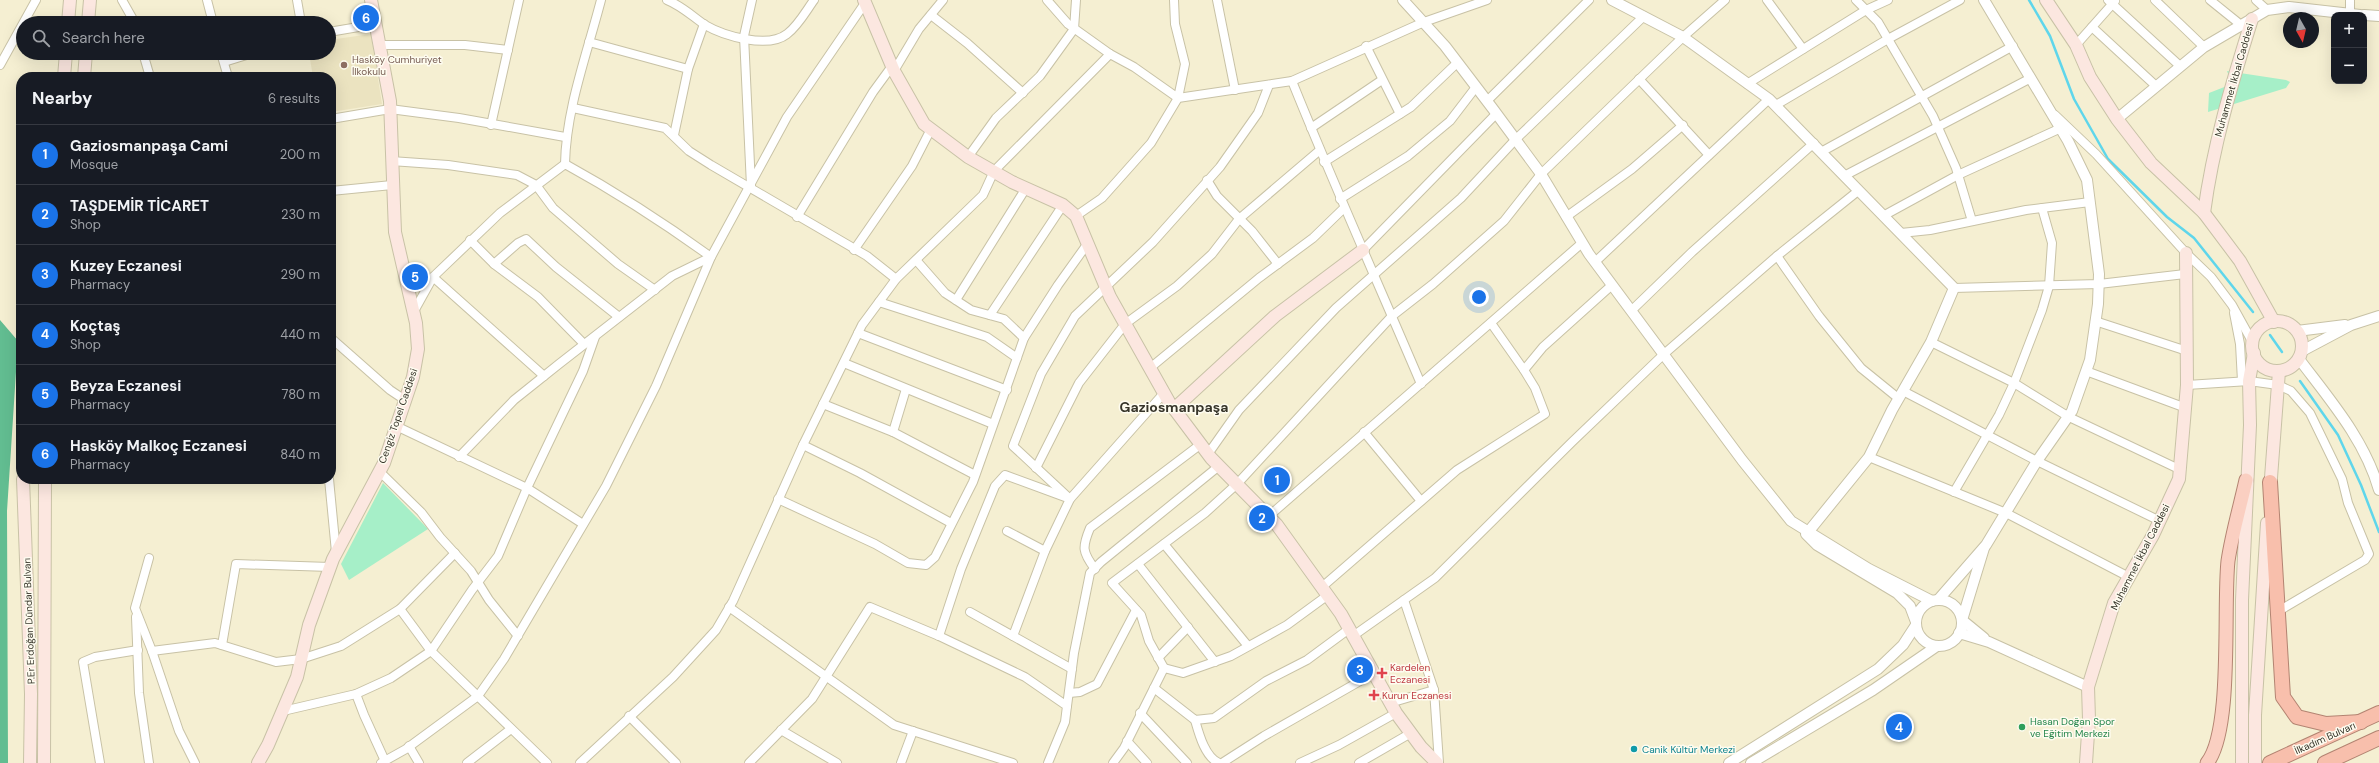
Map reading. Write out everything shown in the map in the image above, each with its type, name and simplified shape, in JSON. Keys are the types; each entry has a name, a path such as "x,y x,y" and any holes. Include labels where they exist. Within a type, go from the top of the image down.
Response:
{"highway":[{"path":"2270,482 2283,697 2297,717 2326,724 2362,722"},
{"name":"İlkadım Bulvarı","path":"2270,763 2379,713"},
{"path":"2325,763 2379,738"},
{"path":"2344,763 2364,746"}],"main road":[{"path":"69,16 70,0"},
{"path":"89,16 90,0"},
{"name":"Cengiz Topel Caddesi","path":"258,763 268,746 297,677 309,625 336,553 379,471 413,377 418,349 413,313 396,232 392,185 390,109 371,0"},
{"path":"2046,0 2076,45 2090,77 2117,119 2151,164 2204,213 2240,261 2274,322"},
{"path":"865,2 893,69 924,124 968,157 1026,188 1063,205 1076,216 1105,285 1125,324 1174,409 1208,454 1268,516 1325,591 1352,632 1393,708 1410,733 1438,763"},
{"name":"Muhammet İkbal Caddesi","path":"2204,213 2210,167 2224,107 2252,19"},
{"path":"64,72 65,60"},
{"path":"84,72 85,60"},
{"path":"1174,409 1275,316 1363,250"},
{"name":"Muhammet İkbal Caddesi","path":"2086,763 2089,719 2088,687 2114,603 2160,521 2179,479 2187,385 2186,253"},
{"path":"2242,763 2242,600 2246,480 2250,425 2246,381 2253,348 2258,331 2274,322 2286,323 2297,331 2300,337 2300,355 2288,368 2280,371 2263,366 2253,348"},
{"path":"2255,763 2254,715 2270,482 2280,371"},
{"path":"2207,763 2214,754 2223,704 2228,561 2246,480"},
{"name":"P.Er Erdoğan Dündar Bulvarı","path":"23,484 31,694 30,763"},
{"name":"P.Er Erdoğan Dündar Bulvarı","path":"44,484 44,763"}],"street":[{"path":"27,16 36,0"},
{"path":"122,0 131,16"},
{"path":"207,0 211,16"},
{"path":"297,0 300,16"},
{"path":"491,124 519,0"},
{"path":"565,164 565,138 601,0"},
{"path":"667,0 680,2 704,24 744,40 781,38 788,33 814,0"},
{"path":"751,187 744,40 747,16 752,0"},
{"path":"797,217 873,92 893,69 919,29 943,0"},
{"path":"1047,0 1074,29 1110,54 1134,67 1178,98 1292,81 1366,46 1424,22 1487,0"},
{"path":"968,157 996,118 1040,76 1074,29 1076,0"},
{"path":"1076,216 1102,198 1117,182 1151,142 1178,98 1185,64 1175,24 1174,0"},
{"path":"1218,0 1235,90"},
{"path":"1487,101 1589,0"},
{"path":"1612,0 1683,37 1773,102 1954,288 2099,284 2185,274"},
{"path":"1491,323 1535,388 1545,414 1457,470 1421,501 1287,625 1215,662 1183,673 1164,668 1149,641 1141,615 1112,584 1205,513 1238,484 1392,316 1434,284 1504,220 1541,174 1683,37 1725,0"},
{"path":"1767,0 1803,49"},
{"path":"1856,0 1878,22 1938,126 1958,175 1972,221"},
{"path":"1747,84 1866,10 1888,0"},
{"path":"1595,262 1709,155 1773,102 1960,0"},
{"path":"1729,763 1878,669 1903,645 1916,624 1920,611 1935,601 1986,544 2037,461 2069,417 2090,360 2099,284 2087,180 2061,128 1984,0"},
{"path":"2155,0 2204,47"},
{"path":"2210,0 2241,25"},
{"path":"2256,0 2267,10"},
{"path":"2350,0 2350,12"},
{"path":"2076,45 2112,1 2180,66"},
{"path":"356,694 383,762 409,746 478,696 518,636 606,486 656,386 711,257 751,187 787,117 865,2"},
{"path":"1407,2 1487,101 1541,174 1595,262 1742,460 1792,521 1869,569 1935,601 1951,604 1956,608 1962,620 1989,642"},
{"path":"2117,119 2204,47 2267,10 2280,4 2331,12"},
{"path":"931,15 967,43 1023,93"},
{"path":"2367,15 2379,16"},
{"path":"1208,454 1239,410 1336,308 1461,198 1515,140 1644,16"},
{"path":"336,31 376,24"},
{"path":"674,135 688,69 704,24"},
{"path":"2092,27 2156,86"},
{"path":"0,65 16,36"},
{"path":"589,42 688,69"},
{"path":"380,45 465,45 508,50"},
{"path":"1366,46 1400,114"},
{"path":"1821,152 2013,46"},
{"path":"580,763 629,716 674,677 716,630 729,607 803,445 858,333 896,278 983,196 994,171 1069,98 1110,54"},
{"path":"145,60 149,72"},
{"path":"227,72 224,62 230,60"},
{"path":"1324,162 1411,107 1457,63"},
{"path":"1844,176 2031,78"},
{"path":"1639,79 1683,125 1709,155"},
{"path":"1311,128 1382,80"},
{"path":"1292,81 1343,209 1375,275 1421,384"},
{"path":"1070,499 1013,446 1041,374 1075,316 1105,285 1153,242 1220,167 1258,113 1269,85"},
{"path":"1340,199 1408,156 1450,121 1476,87"},
{"path":"573,108 665,128 689,151 751,187 797,217 867,256 896,278"},
{"path":"336,118 390,109 491,124 565,138"},
{"path":"2050,110 2106,165 2186,253 2211,277 2232,305 2253,348"},
{"path":"1363,250 1496,114"},
{"path":"1566,217 1632,169 1683,125"},
{"path":"1883,216 1958,175 2061,128"},
{"path":"854,250 912,166 931,129"},
{"path":"1632,310 1692,252 1814,144"},
{"path":"1036,468 1079,383 1125,324 1177,286 1212,254 1240,219 1320,150"},
{"path":"391,161 487,170 517,175 536,185 553,208 618,264 655,290"},
{"path":"565,164 615,192 668,226 711,257"},
{"path":"413,313 433,277 470,240 500,212 565,164"},
{"path":"1207,180 1217,196 1252,230 1278,264"},
{"path":"336,191 392,185"},
{"path":"956,300 1026,188"},
{"path":"1195,720 1214,718 1266,681 1307,660 1404,600 1435,578 1572,442 1664,354 1777,256 1858,191"},
{"path":"1901,233 1930,230 2042,208 2090,202"},
{"path":"990,315 1063,205"},
{"path":"1954,492 1988,435 2014,383 2049,286 2052,243 2042,208"},
{"path":"1150,368 1278,264 1313,238 1343,209"},
{"path":"494,264 518,243 526,239 556,267 619,317"},
{"path":"470,240 494,264 538,297 584,344"},
{"path":"1268,516 1582,242"},
{"path":"778,499 875,544 908,563 926,565 935,557 961,507 975,475 1007,390 1024,338 1058,284 1088,244"},
{"path":"1777,256 1819,316 1861,368 1901,395 1988,435 2037,461 2160,521"},
{"path":"459,456 514,400 584,344 672,276 711,257"},
{"path":"916,260 945,294 971,310 1004,319 1024,338"},
{"path":"433,277 544,376"},
{"path":"1524,370 1543,347 1612,285"},
{"path":"1809,531 1869,457 1901,395 1931,342 1954,288"},
{"path":"879,302 987,337 1017,358"},
{"path":"2232,305 2246,381"},
{"path":"2297,331 2351,325 2379,316"},
{"path":"2095,321 2187,351"},
{"path":"2351,325 2300,355 2353,431 2377,477 2379,490"},
{"path":"858,333 1007,390"},
{"path":"283,711 356,694 391,678 431,651 498,556 527,488 577,384 595,337"},
{"path":"336,342 390,390 405,400"},
{"path":"1931,342 2014,383 2069,417 2180,470"},
{"path":"844,363 993,424"},
{"path":"2086,371 2186,408"},
{"path":"2187,385 2246,381 2278,385 2291,391 2310,413 2342,479 2348,503 2369,554 2365,560 2277,612"},
{"path":"893,432 906,389"},
{"path":"1013,636 1045,551 1070,499 1164,393"},
{"path":"823,404 893,432 975,475"},
{"path":"396,426 527,488 583,524"},
{"path":"1364,432 1421,501"},
{"path":"1095,569 1087,558 1083,545 1090,528 1200,444"},
{"path":"803,445 860,473 952,523"},
{"path":"1869,457 2006,513 2129,578"},
{"path":"1048,763 1065,722 1072,669 1090,573 1219,466"},
{"path":"379,471 422,512 471,571 478,583 518,636"},
{"path":"939,636 961,569 995,486 1005,475 1070,499"},
{"path":"329,484 336,553"},
{"path":"1797,524 1817,545 1897,593 1910,606 1923,639 1937,646"},
{"path":"1007,531 1045,551"},
{"path":"1164,544 1248,646"},
{"path":"1750,763 1873,690 1937,646 1950,643 1959,633 1986,544"},
{"path":"152,651 215,643 276,662 301,659 341,646 400,609 455,553"},
{"path":"149,558 135,608 139,693 149,763"},
{"path":"222,645 236,564 330,568"},
{"path":"1138,564 1215,662"},
{"path":"1404,600 1434,690 1438,763"},
{"path":"729,607 894,725 1013,763"},
{"path":"749,763 812,699 870,607 939,636 1025,677 1067,706"},
{"path":"135,608 152,651 179,732 195,763"},
{"path":"400,609 431,651 547,763"},
{"path":"1069,692 1080,692 1097,684 1136,610"},
{"path":"970,612 1072,669"},
{"path":"1158,658 1188,627"},
{"path":"1959,633 1989,642 2088,687"},
{"path":"100,763 84,662 94,657 138,650"},
{"path":"1114,762 1127,741 1164,668"},
{"path":"1154,688 1195,720 1201,740 1214,761 1220,763 1374,673"},
{"path":"1300,763 1339,745 1393,708 1434,690"},
{"path":"1140,713 1187,763"},
{"path":"629,716 676,763"},
{"path":"467,763 511,728"},
{"path":"782,730 837,763"},
{"path":"901,763 913,731"},
{"path":"1359,763 1410,733"},
{"path":"1127,741 1147,763"},
{"path":"409,746 419,763"}],"shaded area":[{"name":"Hasköy Cumhuriyet İlkokulu","path":"371,34 382,104 336,111 336,72 312,72 310,60 336,60 336,39"}],"green space":[{"path":"2227,71 2286,80 2290,82 2286,88 2208,112 2209,93 2232,84"},
{"path":"0,320 16,339 16,372 7,511 8,763 0,763"},
{"path":"383,483 428,529 349,580 341,564"}],"waterway":[{"path":"2029,0 2050,36 2074,99 2108,159 2167,217 2194,238 2253,312"},
{"path":"2270,335 2282,352"},
{"path":"2300,381 2338,435 2361,485 2379,532"}],"place":[{"name":"Hasköy Malkoç Eczanesi","path":"366,18"},
{"name":"Hasköy Cumhuriyet İlkokulu","path":"344,65"},
{"name":"Beyza Eczanesi","path":"415,277"},
{"name":"Gaziosmanpaşa Cami","path":"1277,480"},
{"name":"TAŞDEMİR TİCARET","path":"1262,518"},
{"name":"Kuzey Eczanesi","path":"1360,670"},
{"name":"Kardelen Eczanesi","path":"1382,673"},
{"name":"Kurun Eczanesi","path":"1374,695"},
{"name":"Koçtaş","path":"1899,727"},
{"name":"Hasan Doğan Spor ve Eğitim Merkezi","path":"2022,727"},
{"name":"Canik Kültür Merkezi","path":"1634,749"}],"district":[{"name":"Gaziosmanpaşa","path":"1174,407"}]}
